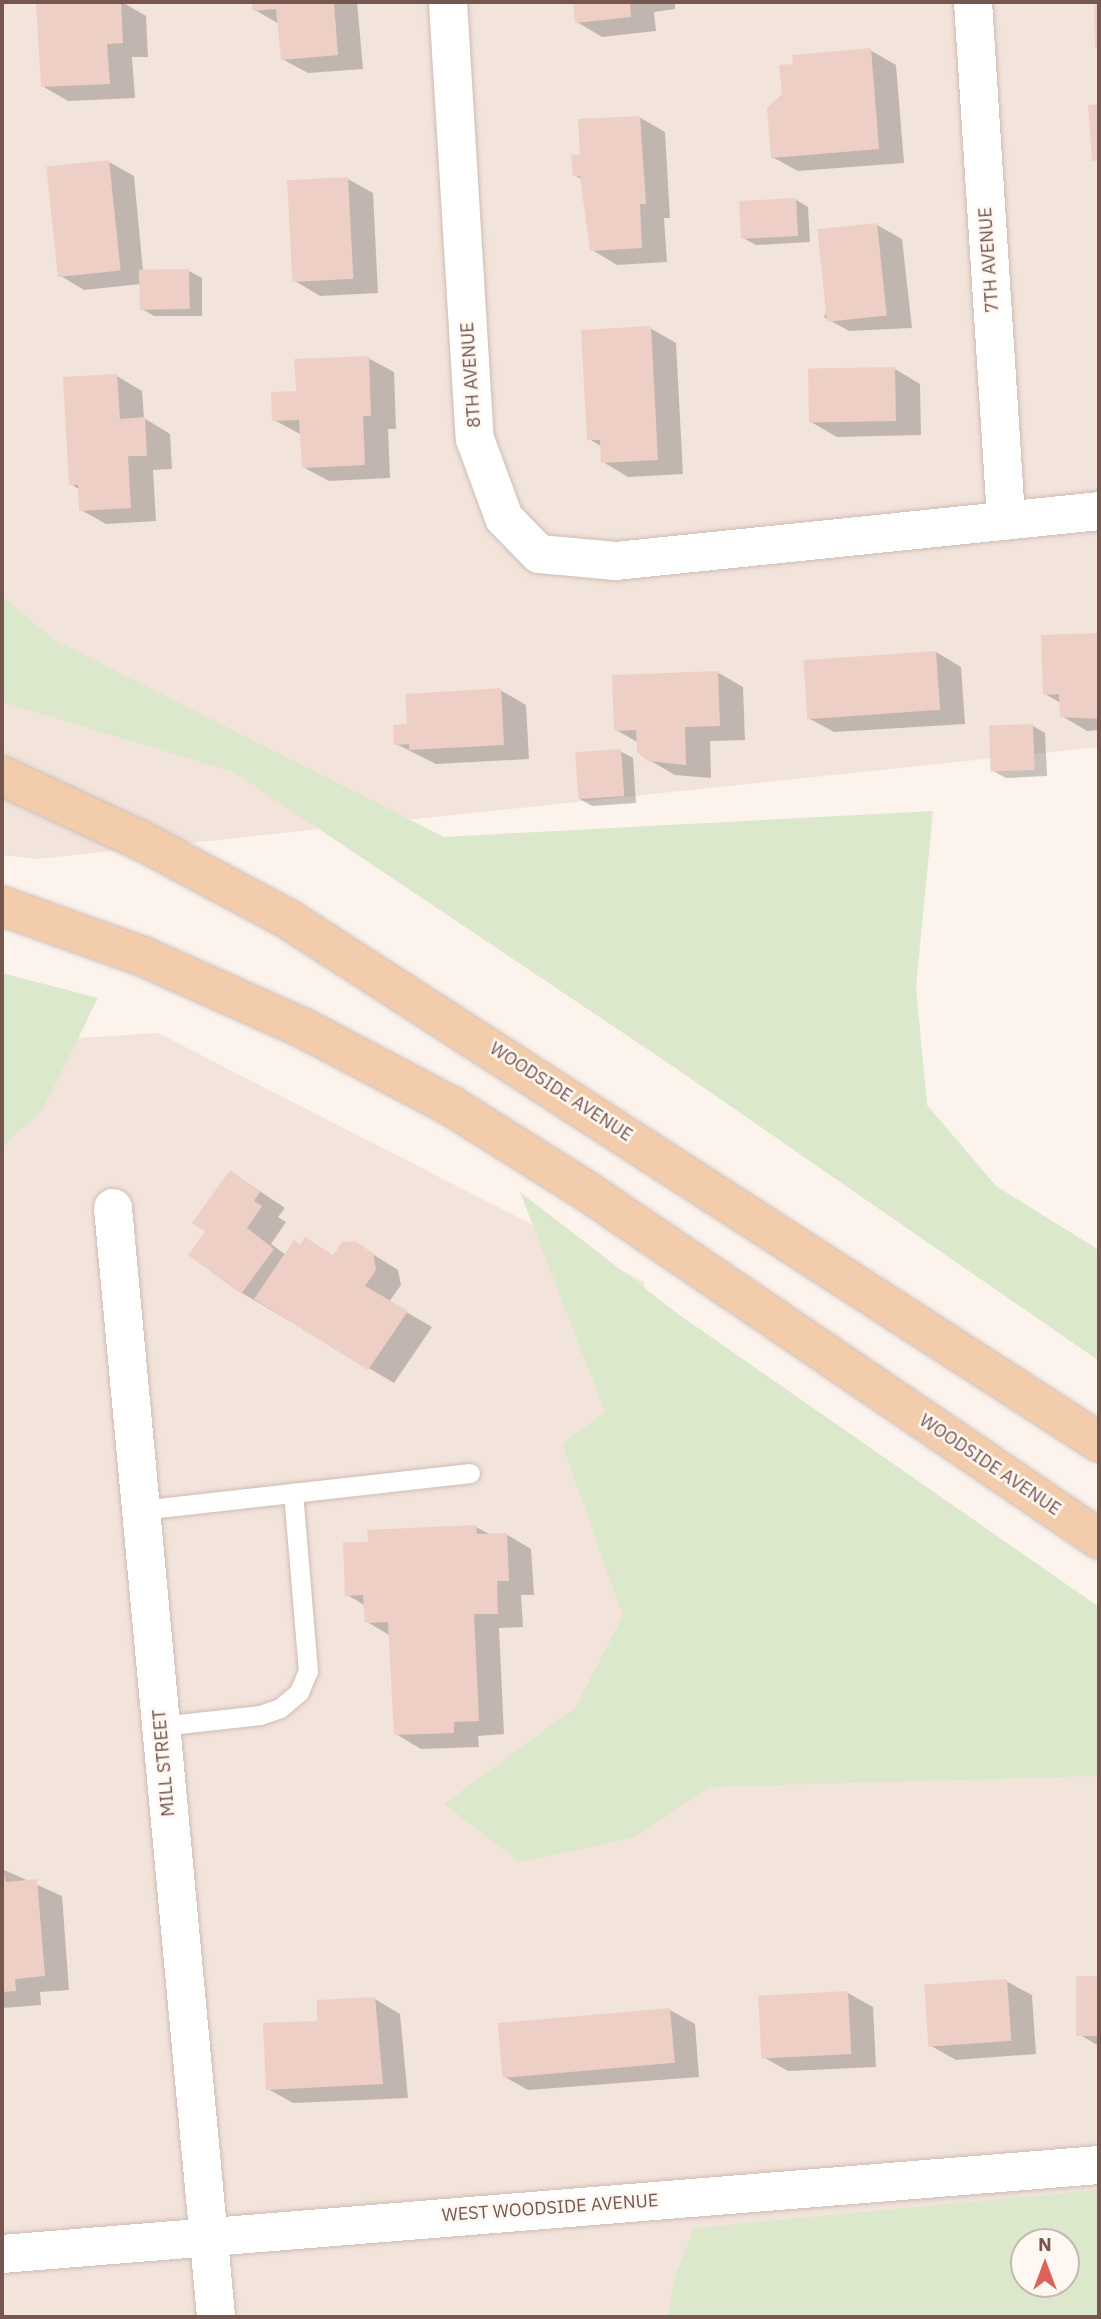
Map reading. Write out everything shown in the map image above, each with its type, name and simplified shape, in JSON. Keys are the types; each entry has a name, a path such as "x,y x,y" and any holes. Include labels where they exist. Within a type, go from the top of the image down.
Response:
{"main road":[{"name":"WOODSIDE AVENUE","path":"2,776 140,840 288,919 1099,1442"},
{"name":"WOODSIDE AVENUE","path":"2,906 180,973 305,1029 451,1106 588,1192 1099,1539"}],"street":[{"name":"8TH AVENUE","path":"448,2 475,439 504,517 539,554 616,561 1006,518 1099,511"},
{"name":"7TH AVENUE","path":"973,2 1006,518"},
{"name":"MILL STREET","path":"113,1208 216,2317"},
{"name":"WEST WOODSIDE AVENUE","path":"2,2254 209,2234 1099,2165"}],"lane":[{"path":"141,1510 470,1473"},
{"path":"161,1726 260,1716 280,1708 299,1692 308,1671 293,1493"}],"shaded area":[{"path":"2,2 1099,2 1099,747 37,859 2,855"},
{"path":"158,1033 644,1282 670,1742 1099,1701 1099,2206 1022,2228 1010,2228 1010,2231 711,2317 2,2317 2,1043"}],"green space":[{"path":"2,596 55,640 444,837 933,811 916,987 927,1105 996,1186 1099,1250 1099,1361 671,1065 234,772 2,702"},
{"path":"2,973 98,998 43,1109 2,1147"},
{"path":"520,1192 678,1314 1099,1607 1099,1776 711,1787 632,1838 520,1862 444,1804 575,1708 623,1616 562,1444 605,1412"},
{"path":"1099,2190 1099,2317 668,2317 673,2282 694,2228"}],"building":[{"path":"36,2 121,2 123,43 107,44 110,84 41,87"},
{"path":"252,2 334,2 338,55 281,60 276,9 253,11"},
{"path":"573,2 630,2 631,17 575,23"},
{"path":"1094,5 1099,5 1099,47 1095,47"},
{"path":"871,48 879,149 771,158 767,108 782,94 779,65 793,64 792,55"},
{"path":"1099,104 1099,160 1092,161 1088,105"},
{"path":"640,116 646,204 640,204 642,248 590,251 580,176 573,176 571,155 580,154 578,119"},
{"path":"109,160 121,270 58,277 46,167"},
{"path":"348,177 353,279 292,282 287,180"},
{"path":"796,198 798,236 741,239 739,201"},
{"path":"877,223 887,315 827,322 817,229"},
{"path":"189,269 190,309 140,310 139,270"},
{"path":"651,326 658,460 601,463 600,440 587,440 581,330"},
{"path":"369,356 371,416 363,416 365,465 302,468 299,420 272,421 271,392 296,391 294,359"},
{"path":"895,367 896,421 809,423 808,369"},
{"path":"117,374 120,419 145,417 147,456 128,456 131,508 79,511 78,485 69,485 63,377"},
{"path":"1099,633 1099,719 1060,717 1059,694 1043,695 1041,635"},
{"path":"936,651 940,710 807,719 803,660"},
{"path":"718,671 720,726 685,727 686,765 648,761 637,752 636,730 614,731 612,675"},
{"path":"501,688 504,745 409,750 409,744 394,745 393,725 407,724 405,694"},
{"path":"1033,724 1035,770 991,772 989,726"},
{"path":"621,749 624,796 578,799 575,752"},
{"path":"230,1170 260,1192 254,1201 262,1206 247,1228 274,1249 241,1294 188,1255 205,1232 192,1223"},
{"path":"305,1237 333,1255 342,1242 355,1241 373,1253 376,1270 365,1286 408,1311 368,1370 254,1299 294,1240 300,1245"},
{"path":"476,1525 477,1534 507,1533 509,1581 497,1581 498,1614 474,1614 479,1721 454,1722 454,1733 394,1735 388,1622 365,1623 363,1595 345,1596 343,1542 368,1542 367,1530"},
{"path":"2,1867 6,1882 37,1879 45,1976 15,1979 16,1991 2,1992"},
{"path":"1076,1976 1099,1976 1099,2036 1076,2036"},
{"path":"1007,1979 1011,2041 929,2047 924,1985"},
{"path":"848,1991 851,2054 761,2059 758,1996"},
{"path":"375,1997 383,2084 266,2090 263,2023 317,2021 317,2000"},
{"path":"670,2008 675,2063 502,2078 498,2023"}]}
